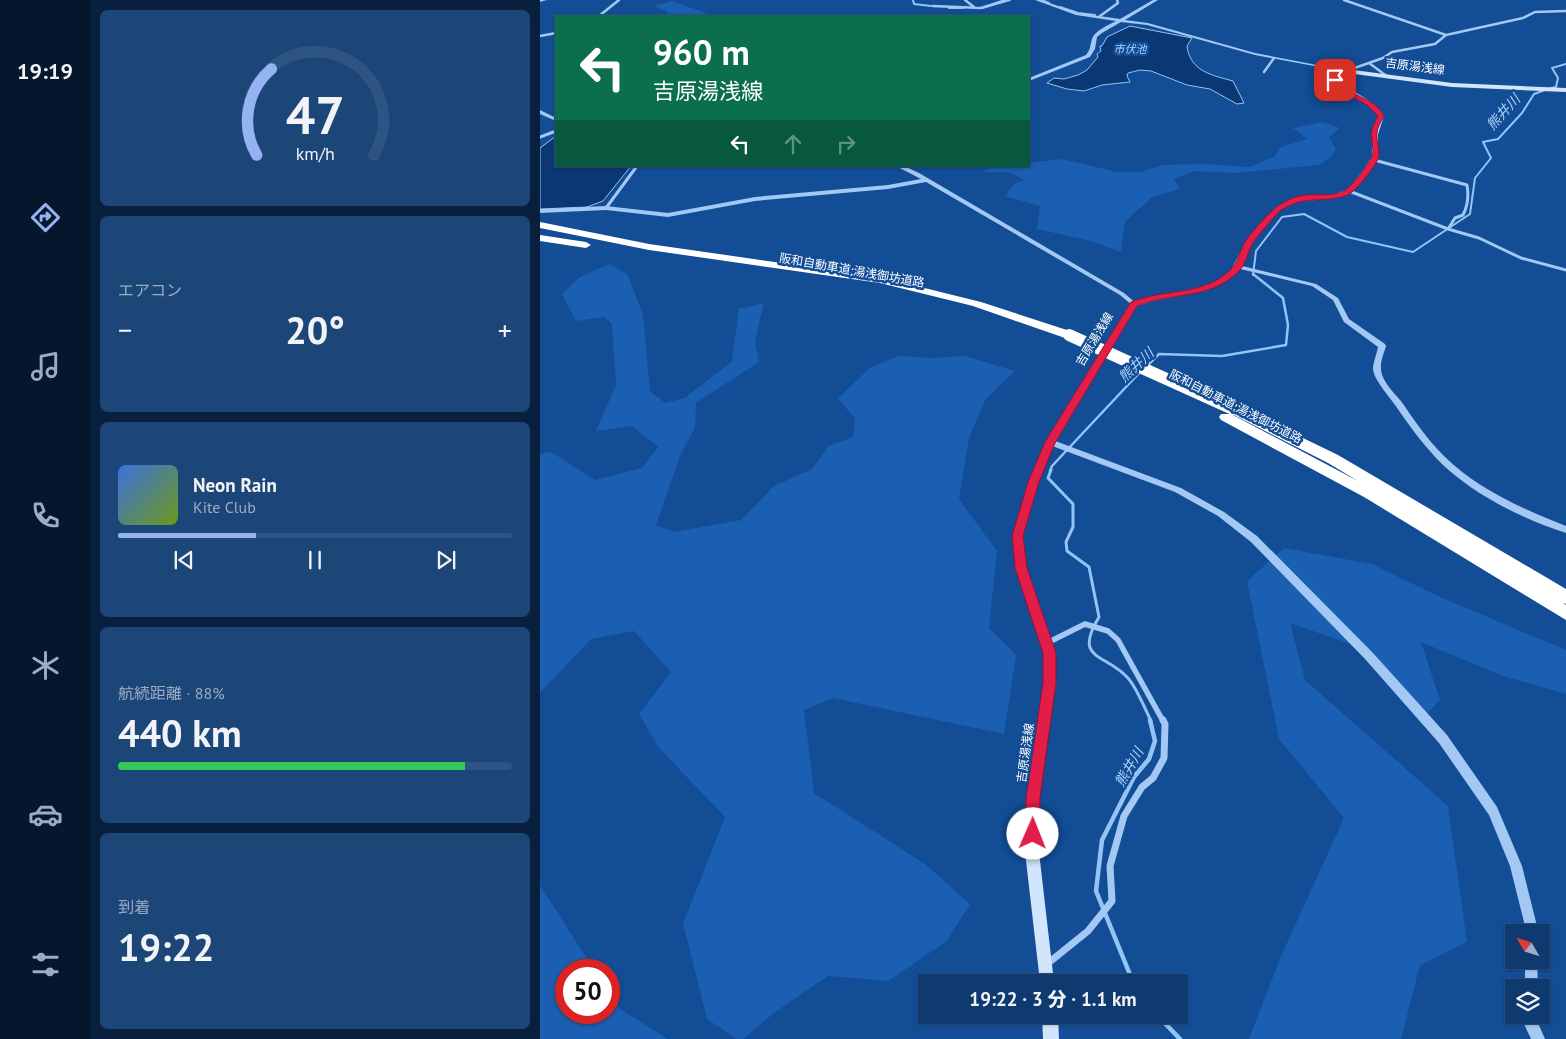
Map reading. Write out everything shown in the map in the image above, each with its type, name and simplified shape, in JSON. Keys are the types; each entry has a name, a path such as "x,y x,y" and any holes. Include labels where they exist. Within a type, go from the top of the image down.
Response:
{"highway":[{"path":"540,220 546,232"},
{"name":"阪和自動車道;湯浅御坊道路","path":"546,232 880,280 977,304 1066,339 1230,413 1387,496 1566,597"},
{"name":"阪和自動車道;湯浅御坊道路","path":"546,232 637,253 802,274 891,290 1066,339"},
{"name":"阪和自動車道;湯浅御坊道路","path":"1387,496 1566,613"}],"main road":[{"name":"吉原湯浅線","path":"1346,71 1452,85 1566,90"},
{"path":"1134,304 1144,300 1194,292 1212,286 1230,275 1238,267 1250,240 1264,227 1275,210 1294,200 1341,195 1349,191 1374,160 1376,153 1373,137 1374,129 1381,116 1378,110 1369,103 1337,86 1335,80 1346,71"},
{"name":"吉原湯浅線","path":"1046,974 1032,852 1033,798 1050,683 1049,653 1021,568 1018,536 1033,482 1050,442 1134,304"},
{"path":"1050,1024 1051,1039"}],"street":[{"path":"540,1 545,0"},
{"path":"600,15 619,0"},
{"path":"965,0 975,8"},
{"path":"933,6 975,8 986,7 1006,0"},
{"path":"1036,0 1068,12 1147,24 1274,58 1346,71 1392,52 1435,44 1446,35 1523,18 1535,12 1566,11"},
{"path":"1100,16 1118,3 1117,0"},
{"path":"1030,80 1088,56 1093,49 1095,37 1156,0"},
{"path":"1344,0 1446,35"},
{"path":"540,36 555,32"},
{"path":"1264,72 1274,58"},
{"path":"1369,63 1390,78"},
{"path":"540,112 555,120"},
{"path":"540,137 555,131"},
{"path":"1374,160 1467,186 1469,197 1464,215 1455,218 1448,229"},
{"path":"606,208 636,167"},
{"path":"901,167 917,174 1122,294 1134,304"},
{"path":"917,174 920,168"},
{"path":"540,211 606,208 668,215 755,198 888,186 926,180"},
{"path":"1349,191 1448,229 1479,238 1521,258 1566,270"},
{"path":"1238,267 1314,285 1336,299 1346,320 1382,346 1377,369 1381,379 1442,459 1476,485 1549,524 1566,530"},
{"path":"1050,442 1178,490 1221,514 1254,539 1369,656 1443,739 1493,811 1516,866 1530,924"},
{"path":"1045,966 1088,931 1112,901 1110,866 1124,816 1142,788 1153,778 1164,758 1165,724 1118,640 1108,631 1085,624 1046,643"},
{"path":"1531,1024 1538,1039"}],"shaded area":[{"path":"672,1 711,15 669,15 666,11 654,6"},
{"path":"1323,122 1340,128 1329,138 1336,149 1332,156 1319,165 1235,173 1195,171 1174,179 1180,189 1152,197 1125,222 1121,252 1091,241 1037,229 1040,206 1005,196 1014,184 1025,180 1009,172 980,172 995,167 1030,167 1030,163 1062,159 1117,172 1140,172 1164,165 1204,164 1250,167 1275,156 1281,147 1307,139 1293,128"},
{"path":"609,264 627,274 643,314 650,391 665,403 685,398 732,361 739,309 764,303 755,341 759,362 696,403 695,427 680,456 656,525 674,532 741,520 774,486 812,469 829,446 853,437 855,419 838,398 871,367 899,356 933,358 965,356 1015,371 985,400 969,438 959,499 997,551 989,628 1016,655 1004,734 833,698 804,710 814,793 925,864 970,904 947,941 888,981 828,976 774,1013 743,1039 737,1039 707,1019 683,924 725,817 659,748 639,714 671,672 634,631 591,639 540,693 540,454 551,452 595,480 642,468 658,447 632,426 596,431 616,385 612,324 605,317 576,321 562,294 580,277"},
{"path":"1284,548 1372,564 1440,597 1566,650 1566,694 1503,676 1421,642 1440,700 1422,719 1362,648 1290,623 1305,680 1448,806 1467,942 1420,965 1401,1039 1249,1039 1281,956 1344,818 1279,739 1247,581"},
{"path":"540,885 587,959 555,959 555,1024 620,1024 620,1009 668,1039 540,1039"}],"water":[{"name":"市伏池","path":"1130,26 1192,38 1187,46 1192,61 1203,71 1233,81 1244,103 1237,104 1210,89 1187,85 1151,71 1140,70 1128,73 1127,76 1130,82 1102,85 1084,91 1067,89 1047,83 1054,78 1064,79 1087,70 1098,57 1097,54 1101,51 1100,46 1102,46 1107,37"},
{"path":"555,137 555,167 630,167 603,201 587,207 540,209 540,148"}],"waterway":[{"path":"913,0 914,4 931,6"},
{"path":"982,8 1010,0"},
{"path":"1042,0 1049,3"},
{"path":"1060,7 1078,13 1095,15"},
{"path":"949,8 963,8"},
{"name":"熊井川","path":"1551,88 1556,87 1558,78 1552,68 1566,64"},
{"name":"熊井川","path":"1253,274 1256,251 1282,217 1304,214 1347,237 1413,252 1470,214 1475,178 1491,158 1483,142 1498,139 1522,113 1534,94 1545,90"},
{"name":"熊井川","path":"1146,367 1159,354 1222,356 1286,345 1288,325 1283,298 1253,274"},
{"name":"熊井川","path":"1050,471 1052,466 1141,371"},
{"name":"熊井川","path":"1051,470 1048,478 1073,504 1073,527 1066,542 1067,551 1089,567 1099,617 1089,641 1090,649 1127,677 1137,692 1151,721"},
{"name":"熊井川","path":"1130,974 1096,891 1102,840 1134,777 1149,759 1155,741 1150,720"},
{"name":"熊井川","path":"1166,1024 1180,1039"}],"route":[{"path":"1033,834 1033,798 1050,683 1049,653 1021,568 1018,536 1033,482 1050,442 1127,312 1134,304 1144,300 1194,292 1212,286 1230,275 1238,267 1250,240 1264,227 1275,210 1304,197 1341,195 1349,191 1374,161 1376,153 1373,137 1374,129 1381,116 1378,110 1369,103 1337,86 1335,80"}]}
